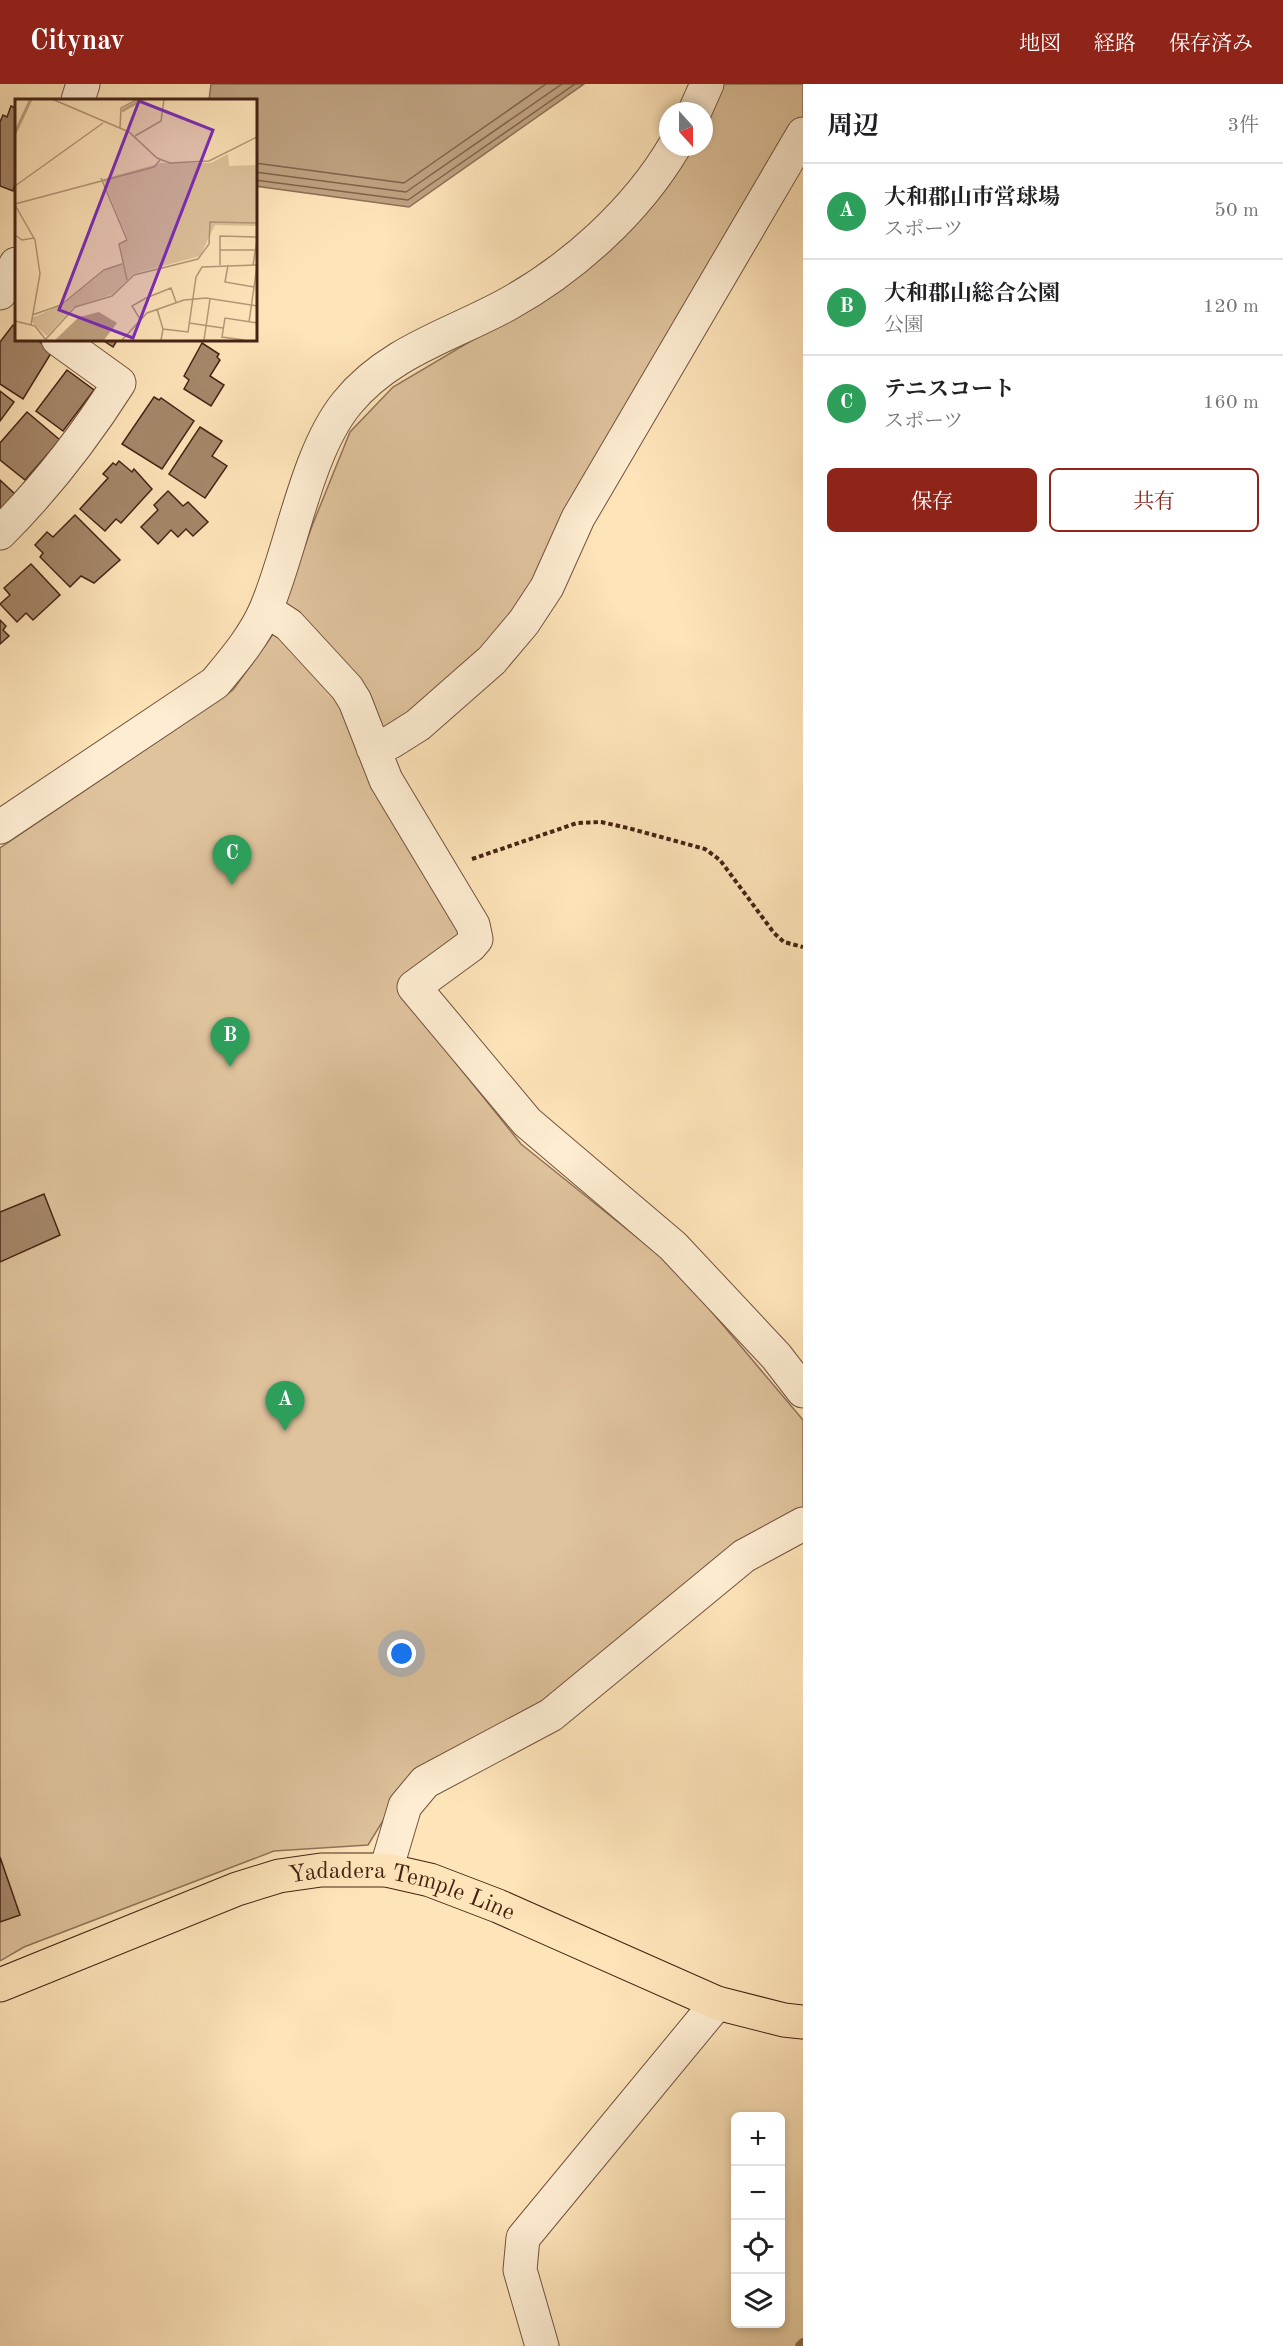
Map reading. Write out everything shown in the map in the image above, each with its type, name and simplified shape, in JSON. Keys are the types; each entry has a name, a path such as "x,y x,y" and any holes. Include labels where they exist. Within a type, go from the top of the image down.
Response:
{"main road":[{"name":"Yadadera Temple Line","path":"0,1985 237,1889 279,1876 321,1870 386,1870 430,1880 498,1906 717,2003 784,2020 803,2022"}],"street":[{"path":"78,99 83,84"},
{"path":"699,102 707,84"},
{"path":"373,748 391,742 418,725 492,660 524,622 547,587 578,518 803,134"},
{"path":"0,827 215,683 241,652 266,610 326,438 346,404 378,372 420,345 507,304 555,273 610,227 661,170 670,156"},
{"path":"15,266 0,295 15,308"},
{"path":"0,533 63,465 90,429 118,383 59,340"},
{"path":"266,610 289,625 347,688 355,701 386,780 473,925 476,939 414,987 527,1122 673,1246 776,1356 803,1391"},
{"path":"386,1870 405,1806 425,1782 551,1715 744,1556 803,1524"},
{"path":"542,2346 520,2270 523,2238 717,2003"}],"path":[{"path":"440,870 577,823 601,822 705,849 720,861 774,933 784,942 803,948"}],"shaded area":[{"path":"719,84 803,84 803,133 491,651 364,760 465,937 398,991 521,1144 674,1267 803,1420 803,1513 548,1701 407,1782 368,1845 274,1851 24,1947 0,1961 0,848 233,690 274,633 312,526 350,432 393,387 574,280 682,156 713,156 713,102 711,102"}],"water":[{"path":"211,84 584,84 409,207 256,186 256,99 209,99"}],"building":[{"path":"11,106 15,108 15,184 13,191 0,186 0,122 3,115 7,117"},
{"path":"13,325 15,326 15,340 37,340 53,350 23,399 0,384 0,342"},
{"path":"102,340 117,340 113,347"},
{"path":"202,343 219,354 217,357 220,360 210,376 224,385 211,406 184,389 189,380 184,376"},
{"path":"67,370 94,390 63,431 36,411"},
{"path":"0,391 14,402 0,421"},
{"path":"154,397 159,400 161,398 194,421 162,469 122,444"},
{"path":"27,412 60,440 25,480 0,460 0,443"},
{"path":"200,427 222,441 212,456 227,466 205,498 169,474"},
{"path":"119,461 132,472 134,469 152,489 121,523 116,519 105,531 80,509 108,478 103,474 113,463 116,465"},
{"path":"0,480 15,494 0,511"},
{"path":"168,491 183,506 188,502 208,522 193,536 186,529 178,537 171,530 158,544 141,527 158,510 154,505"},
{"path":"75,515 120,560 94,583 81,576 70,587 40,557 43,553 35,545 47,532 53,537"},
{"path":"31,564 60,595 33,620 26,613 17,622 0,604 10,595 4,588"},
{"path":"0,620 6,626 3,630 9,636 0,644"},
{"path":"44,1194 60,1235 0,1262 0,1212"},
{"path":"0,1857 20,1915 0,1922"}],"waterway":[{"path":"800,2346 803,2343"}],"place":[{"name":"テニスコート","path":"232,885"},
{"name":"大和郡山総合公園","path":"230,1067"},
{"name":"大和郡山市営球場","path":"285,1431"}]}
